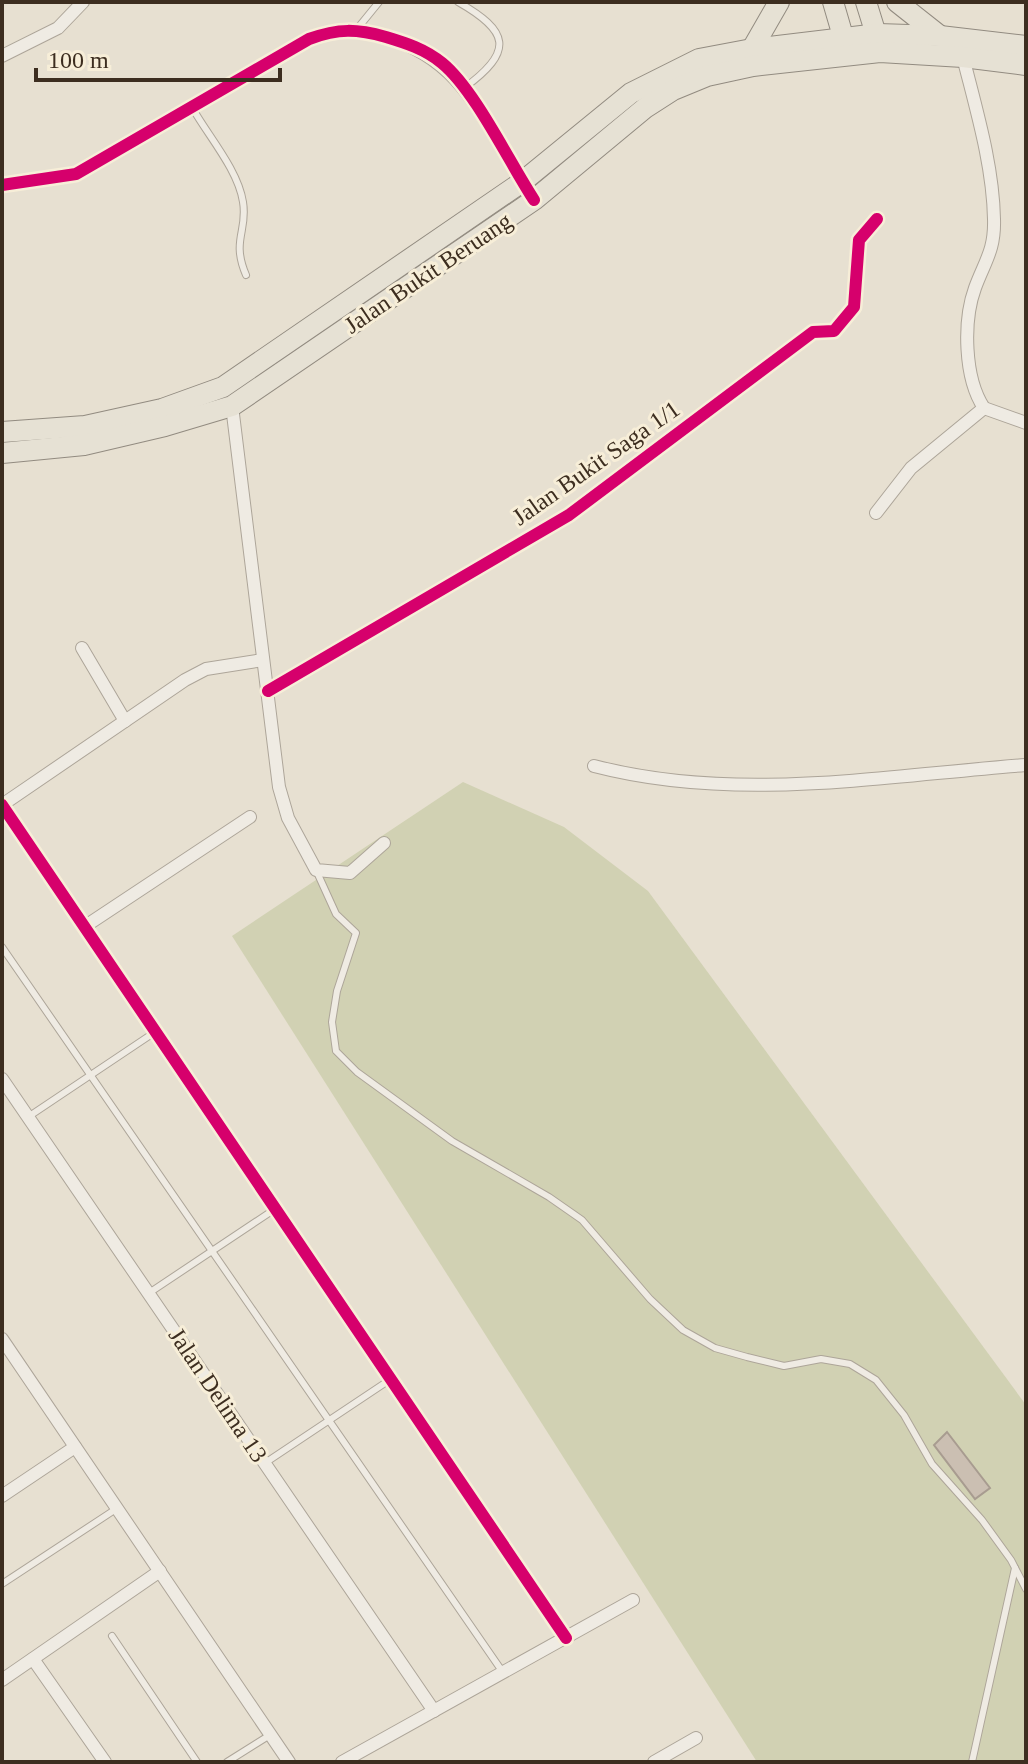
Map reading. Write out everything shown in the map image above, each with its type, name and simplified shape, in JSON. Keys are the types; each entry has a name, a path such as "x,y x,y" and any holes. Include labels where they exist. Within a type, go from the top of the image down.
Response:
{"main road":[{"path":"752,49 779,2"},
{"path":"833,2 847,46"},
{"path":"866,2 879,43"},
{"path":"897,2 940,36"},
{"name":"Jalan Bukit Beruang","path":"2,432 85,426 162,409 223,387 522,182 631,93 662,74 699,59 752,49 847,46 940,36 1026,46"},
{"name":"Jalan Bukit Beruang","path":"879,43 1026,65"},
{"name":"Jalan Bukit Beruang","path":"2,453 84,445 232,406 534,200 645,108 673,90 707,76 847,46"}],"street":[{"path":"2,56 58,28 83,2"},
{"path":"2,185 76,174 193,109 309,39 341,29 357,29 427,52 444,64 464,88 534,200"},
{"path":"963,57 989,173 995,218 991,257 976,286 969,321 975,390 984,408 1026,423"},
{"name":"Jalan Bukit Saga 1/1","path":"268,691 569,515 813,332 834,331 854,307 859,240 877,219"},
{"path":"232,406 282,797 301,847 316,870 350,873 384,843"},
{"path":"876,513 911,468 984,408"},
{"path":"82,648 125,721"},
{"path":"263,660 206,669 2,805 566,1638"},
{"path":"594,766 716,785 786,787 866,777 1026,765"},
{"path":"84,927 250,817"},
{"name":"Jalan Delima 13","path":"2,1079 434,1711"},
{"path":"2,1339 289,1762"},
{"path":"2,1496 75,1447"},
{"path":"2,1680 160,1571"},
{"path":"342,1762 633,1600"},
{"path":"33,1659 105,1762"},
{"path":"654,1762 696,1738"}],"lane":[{"path":"357,29 379,2"},
{"path":"458,2 489,20 498,31 500,43 484,74 464,88"},
{"path":"193,109 240,192 244,214 237,241 239,258 246,275"},
{"path":"316,870 336,914 356,933 337,991 332,1022 336,1051 357,1072 452,1141 549,1197 582,1220 650,1299 683,1330 715,1348 747,1357 784,1366 821,1359 850,1364 876,1380 904,1415 932,1464 982,1520 1026,1589"},
{"path":"2,947 503,1672"},
{"path":"28,1117 155,1032"},
{"path":"149,1293 275,1209"},
{"path":"265,1463 391,1379"},
{"path":"2,1584 117,1508"},
{"path":"972,1762 1015,1568"},
{"path":"112,1636 197,1762"},
{"path":"227,1762 270,1735"}],"green space":[{"path":"463,782 564,827 648,891 1026,1405 1026,1762 757,1762 232,936"}],"building":[{"path":"947,1432 990,1488 975,1499 934,1445"}],"cycle path":[{"path":"2,185 76,174 309,39 330,33 357,31 401,42 422,50 442,63 467,90 534,200"},
{"path":"268,691 569,515 813,332 834,331 854,307 859,240 877,219"},
{"path":"2,805 566,1638"}]}
